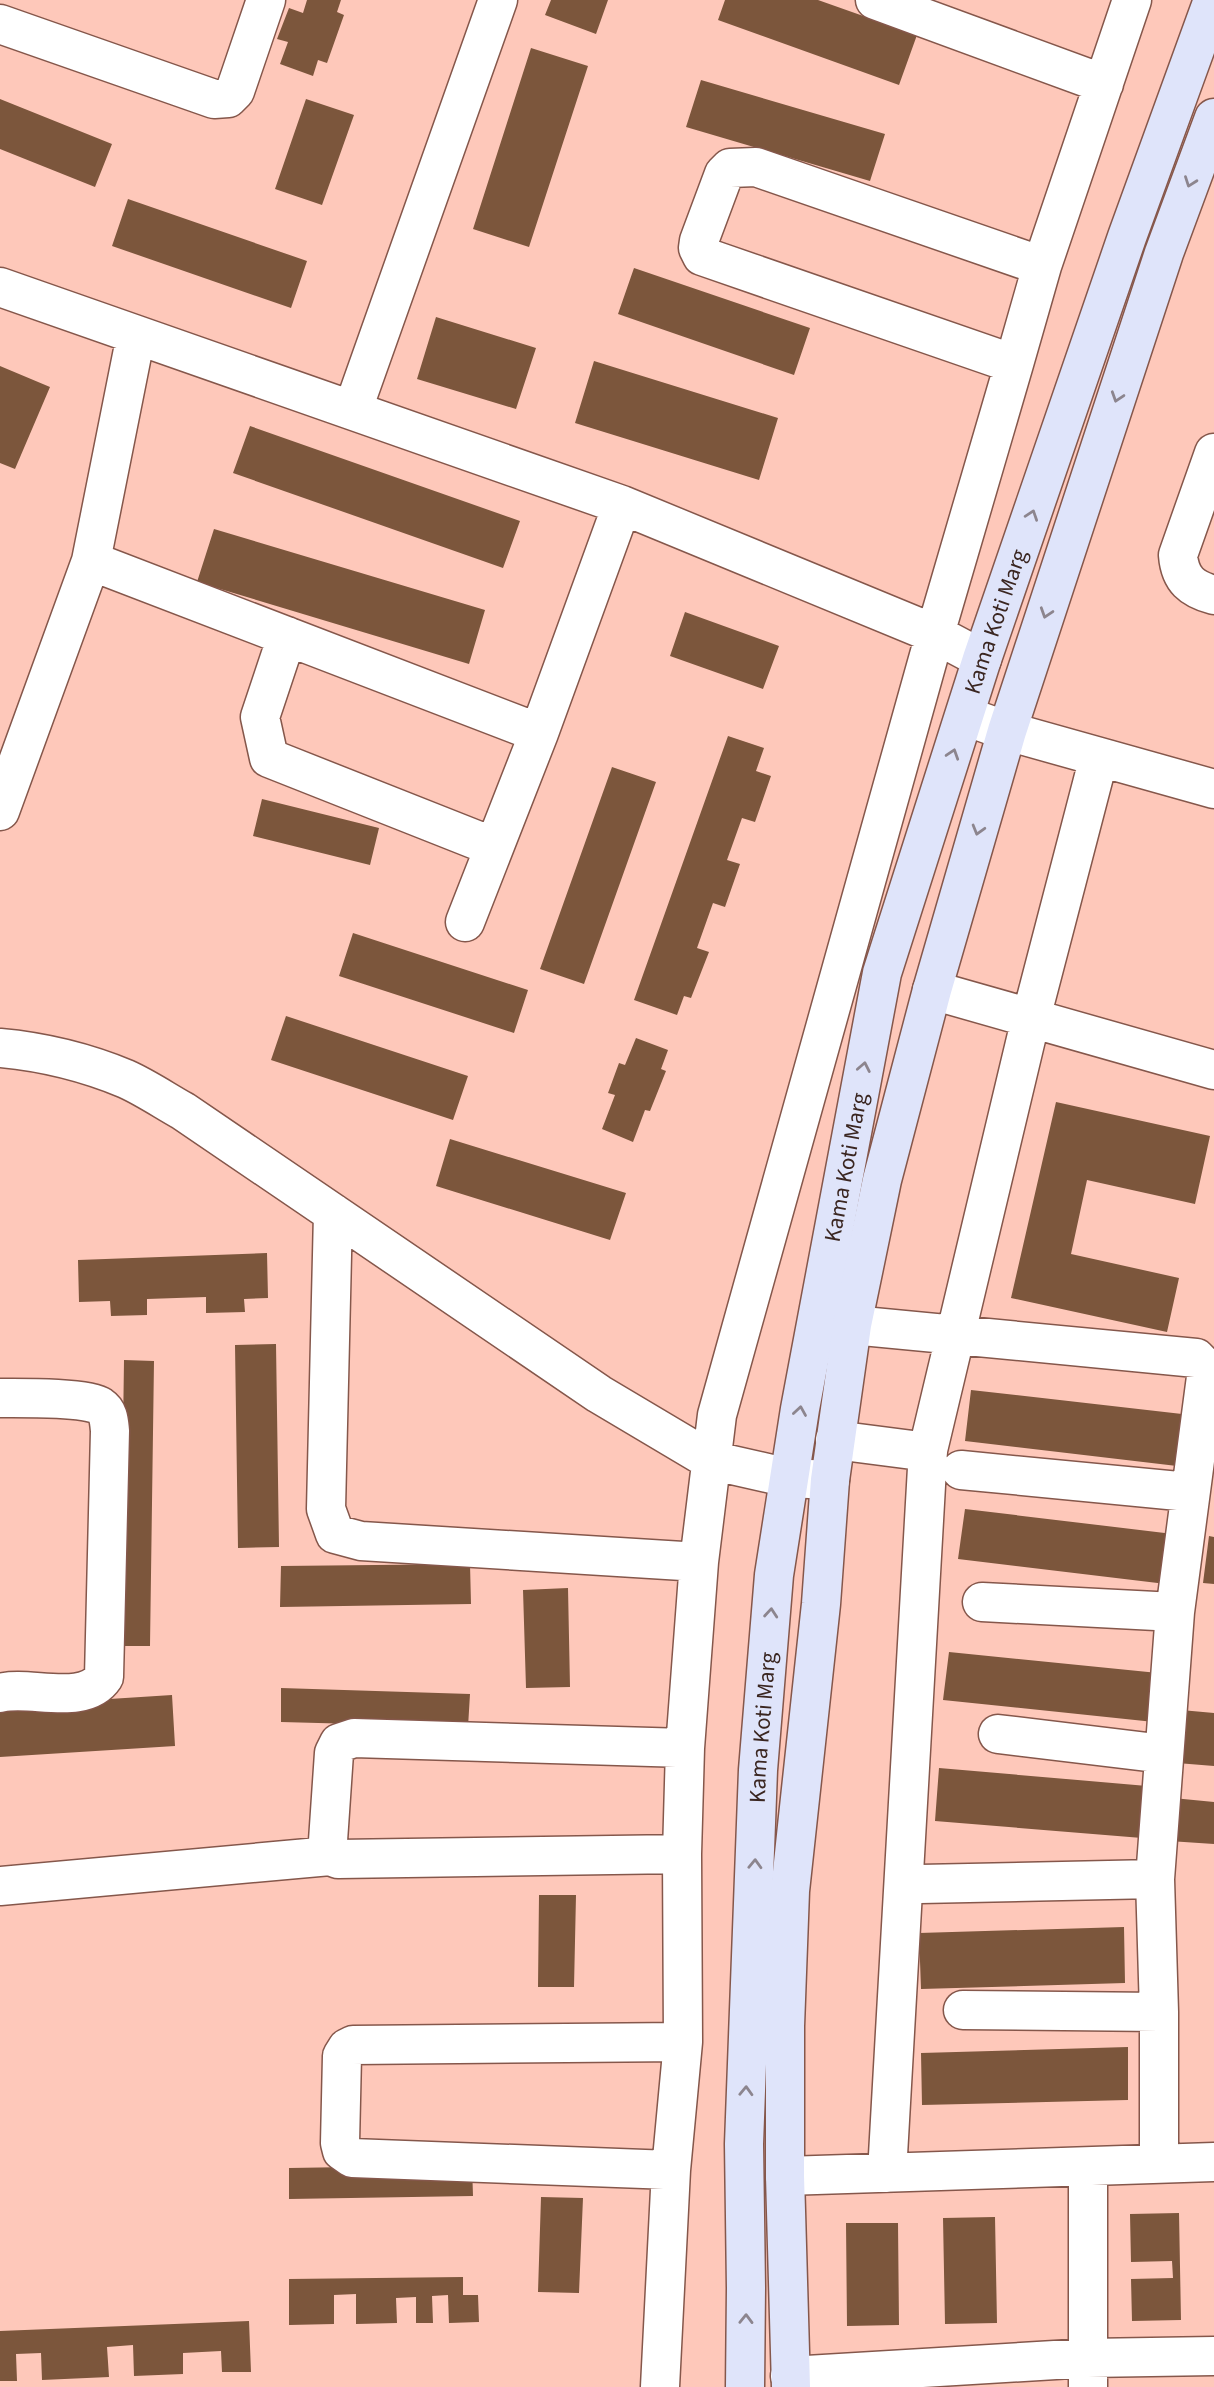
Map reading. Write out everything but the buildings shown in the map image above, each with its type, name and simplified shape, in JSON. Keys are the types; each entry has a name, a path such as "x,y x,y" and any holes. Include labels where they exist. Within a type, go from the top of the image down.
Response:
{"street":[{"path":"0,24 222,100 236,91 266,0"},
{"path":"354,409 498,0"},
{"path":"875,0 1104,84"},
{"path":"660,2387 671,2170 683,2042 682,1854 685,1748 699,1562 717,1415 935,634 1042,266 1132,0"},
{"name":"Kama Koti Marg","path":"745,2387 747,2288 744,2144 758,1770 774,1575 837,1205 882,974 982,659 1127,237 1213,0"},
{"name":"Kama Koti Marg","path":"791,2381 785,2176 785,2026 790,1891 821,1604 830,1480 852,1325 883,1180 932,989 1007,731 1164,253 1214,118"},
{"path":"1014,364 702,256 698,248 699,241 724,174 730,168 756,167 1042,266"},
{"path":"0,287 622,505 935,634 982,659"},
{"path":"0,811 90,561 135,335"},
{"path":"1214,453 1178,555 1179,567 1189,585 1214,595"},
{"path":"465,922 539,733 622,505"},
{"path":"90,561 539,733"},
{"path":"287,636 260,717 269,758 494,848"},
{"path":"965,716 1007,731 1214,789"},
{"path":"887,2173 928,1452 1031,1018 1099,757"},
{"path":"932,989 1214,1070"},
{"path":"0,1048 40,1052 128,1080 183,1111 599,1394 710,1460 789,1478 830,1480"},
{"path":"333,1213 326,1509 335,1534 362,1541 699,1562"},
{"path":"852,1325 1196,1357 1201,1361 1206,1377 1175,1612 1155,1879 1159,2012 1159,2163"},
{"path":"0,1398 92,1402 105,1410 109,1417 110,1431 104,1677 96,1686 78,1693 0,1693"},
{"path":"835,1440 928,1452"},
{"path":"961,1470 1189,1492"},
{"path":"982,1602 1175,1612"},
{"path":"998,1734 1164,1754"},
{"path":"330,1856 328,1841 334,1753 340,1744 347,1740 354,1738 685,1748"},
{"path":"0,1886 330,1856 338,1859 682,1854"},
{"path":"920,1884 1155,1879"},
{"path":"963,2010 1159,2012"},
{"path":"671,2170 352,2158 342,2151 340,2143 342,2056 347,2048 353,2045 683,2042"},
{"path":"785,2176 1214,2162"},
{"path":"1088,2167 1088,2372"},
{"path":"791,2381 1088,2372 1214,2356"}]}
